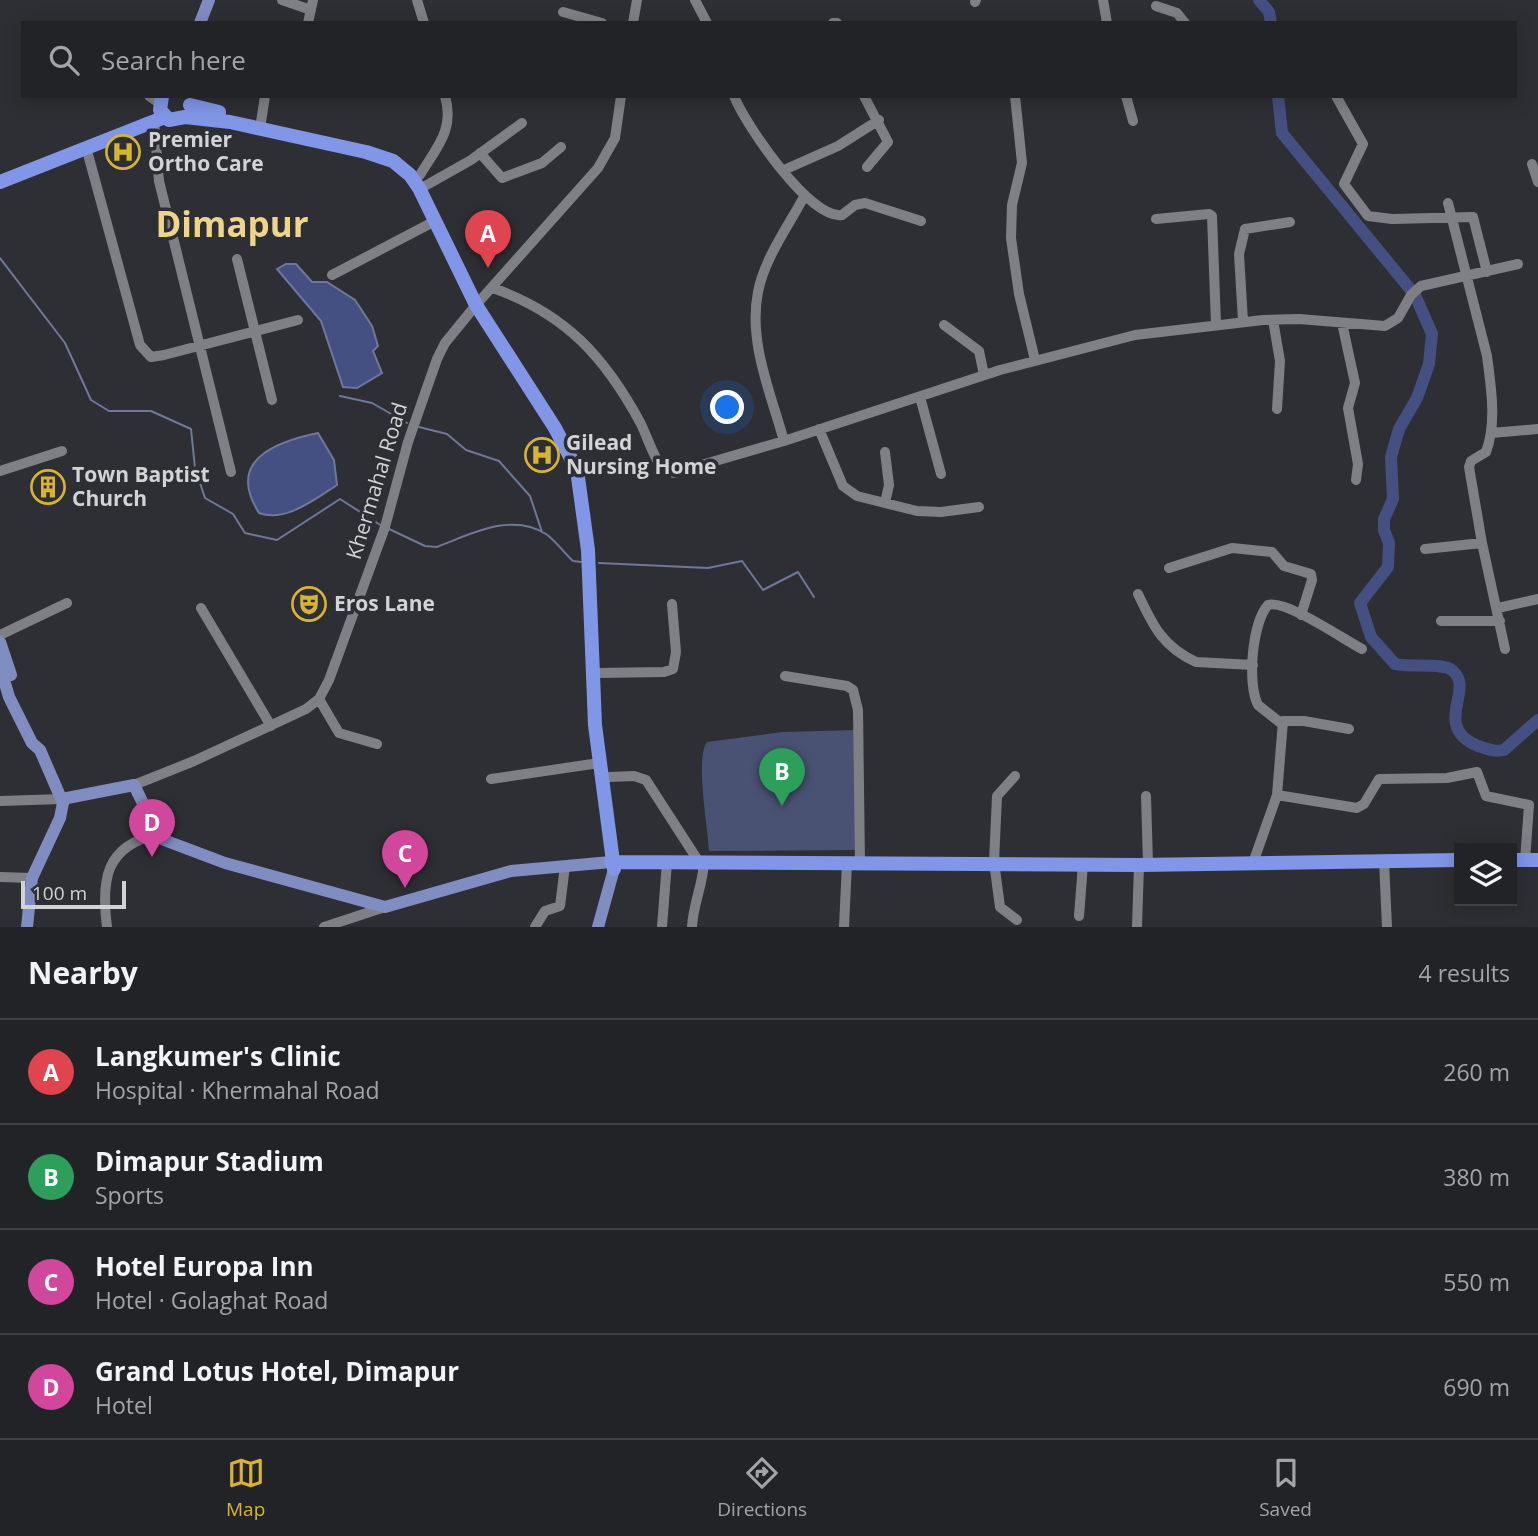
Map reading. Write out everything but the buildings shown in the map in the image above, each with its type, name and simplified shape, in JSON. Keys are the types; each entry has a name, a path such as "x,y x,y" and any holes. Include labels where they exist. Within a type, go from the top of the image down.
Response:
{"highway":[{"path":"187,106 384,149 401,157 422,181 479,302 572,444 583,470 595,542 597,673 615,864"},
{"path":"158,107 175,120 187,106"},
{"path":"187,106 230,122 383,157 410,175 479,302 555,428 577,470 587,526 590,662 599,764 615,864"},
{"path":"0,181 86,147 158,107"},
{"path":"0,174 134,123 158,107"},
{"path":"615,864 994,862 1144,865 1454,860"}],"main road":[{"path":"194,21 202,0"},
{"path":"201,21 209,0"},
{"path":"0,642 40,750 62,799 60,818 32,878 27,927"},
{"path":"0,666 4,698 32,743 40,750"},
{"path":"62,799 134,785 158,834 164,840 225,863 385,907 511,871 615,864 598,927"}],"street":[{"path":"282,0 312,5"},
{"path":"417,0 423,21"},
{"path":"634,21 637,0"},
{"path":"695,0 705,21"},
{"path":"1103,0 1105,21"},
{"path":"1156,6 1180,15 1184,21"},
{"path":"563,12 595,21"},
{"path":"261,122 265,98"},
{"path":"422,181 447,132 449,123 445,98"},
{"name":"Khermahal Road","path":"319,699 329,680 385,527 408,442 445,343 598,168 615,138 621,98"},
{"path":"735,98 755,138 805,195 835,216 865,203 921,221"},
{"path":"865,98 879,120 888,142 867,167"},
{"path":"1015,98 1022,163 1012,205 1011,238 1019,294 1035,360"},
{"path":"1127,98 1133,121"},
{"path":"1337,98 1363,142 1344,184 1370,217 1473,217 1488,272"},
{"path":"158,107 159,181 231,472"},
{"path":"784,170 838,146 879,120"},
{"path":"422,181 480,153 522,123"},
{"path":"86,147 140,345 150,357 299,320"},
{"path":"480,153 502,178 542,163 561,147"},
{"path":"1532,164 1538,182"},
{"path":"785,441 763,369 756,311 758,291 765,271 805,195"},
{"path":"1448,203 1487,356 1491,433 1486,452 1471,461 1469,467 1505,649"},
{"path":"1156,219 1209,214 1212,216 1216,324"},
{"path":"332,275 435,221"},
{"path":"1242,321 1239,254 1245,229 1290,222"},
{"path":"237,259 272,400"},
{"path":"493,288 532,303 585,343 608,369 666,471 679,472 785,441 984,375 1135,335 1242,321 1273,320 1377,326 1393,323 1419,287 1518,264"},
{"path":"1273,320 1280,361 1277,409"},
{"path":"1342,323 1355,383 1348,408 1357,460 1356,480"},
{"path":"944,325 979,351 984,375"},
{"path":"920,397 941,474"},
{"path":"819,429 843,486 857,496 929,511 979,507"},
{"path":"1491,433 1538,429"},
{"path":"0,471 62,452"},
{"path":"885,452 888,485 885,503"},
{"path":"1425,549 1482,543"},
{"path":"1169,568 1232,548 1272,552 1284,566 1311,574 1312,580 1301,615"},
{"path":"1138,594 1157,634 1188,658 1196,662 1253,665"},
{"path":"1498,608 1538,599"},
{"path":"0,635 33,622 67,603"},
{"path":"597,673 664,673 673,669 676,652 672,604"},
{"path":"1282,724 1263,710 1256,700 1253,665 1256,629 1268,605 1283,605 1362,649"},
{"path":"201,608 271,726"},
{"path":"1441,621 1500,621"},
{"path":"785,676 847,686 853,690 858,710 854,863 844,927"},
{"path":"134,785 271,726 319,699 339,733 377,744"},
{"path":"1253,863 1278,795 1282,724 1285,720 1304,721 1349,729"},
{"path":"491,779 599,764"},
{"path":"1278,795 1357,807 1364,804 1380,779 1447,779 1476,772 1486,796 1529,805 1525,860"},
{"path":"608,777 634,776 646,780 701,862 702,889 695,903 692,927"},
{"path":"1015,776 997,796 994,862 1000,907 1017,919"},
{"path":"1137,927 1144,865 1146,796"},
{"path":"0,801 62,799"},
{"path":"107,927 105,890 109,865 124,848 158,834"},
{"path":"1384,861 1387,927"},
{"path":"662,927 667,862"},
{"path":"1079,916 1083,864"},
{"path":"535,927 545,911 560,906 565,866"},
{"path":"0,877 32,878"},
{"path":"324,927 385,907"}],"shaded area":[{"path":"286,264 296,264 312,282 327,282 355,300 372,326 378,346 373,351 382,373 357,388 343,387 321,321 277,269"},
{"path":"318,433 334,460 337,485 310,503 289,512 279,515 259,513 250,495 248,480 252,467 271,449"},
{"path":"856,730 859,850 709,851 702,777 702,762 707,742 783,732"}],"waterway":[{"path":"1259,0 1269,12 1271,21"},
{"path":"1278,98 1282,133 1415,295 1432,334 1429,364 1417,398 1399,429 1391,457 1393,499 1384,519 1384,530 1389,543 1388,567 1360,603 1371,637 1395,664 1442,667 1453,671 1460,688 1455,718 1457,729 1464,738 1478,746 1504,750 1538,720"},
{"path":"0,258 65,343 91,400 109,411 151,411 191,429 195,468 205,498 233,514 245,533 277,540 340,499 382,526"},
{"path":"340,396 372,403 407,423"},
{"path":"419,427 447,434 466,450 499,461 530,496 542,532"},
{"path":"387,528 425,546 437,547 491,527 519,525 546,534 573,561 581,562"},
{"path":"599,563 708,568 742,561 763,590 798,572 814,597"}],"place":[{"name":"Premier Ortho Care","path":"123,152"},
{"name":"Langkumer's Clinic","path":"488,268"},
{"name":"Gilead Nursing Home","path":"542,455"},
{"name":"Town Baptist Church","path":"48,487"},
{"name":"Eros Lane","path":"309,604"},
{"name":"Dimapur Stadium","path":"782,806"},
{"name":"Grand Lotus Hotel, Dimapur","path":"152,857"},
{"name":"Hotel Europa Inn","path":"405,888"}],"district":[{"name":"Dimapur","path":"232,225"}]}
